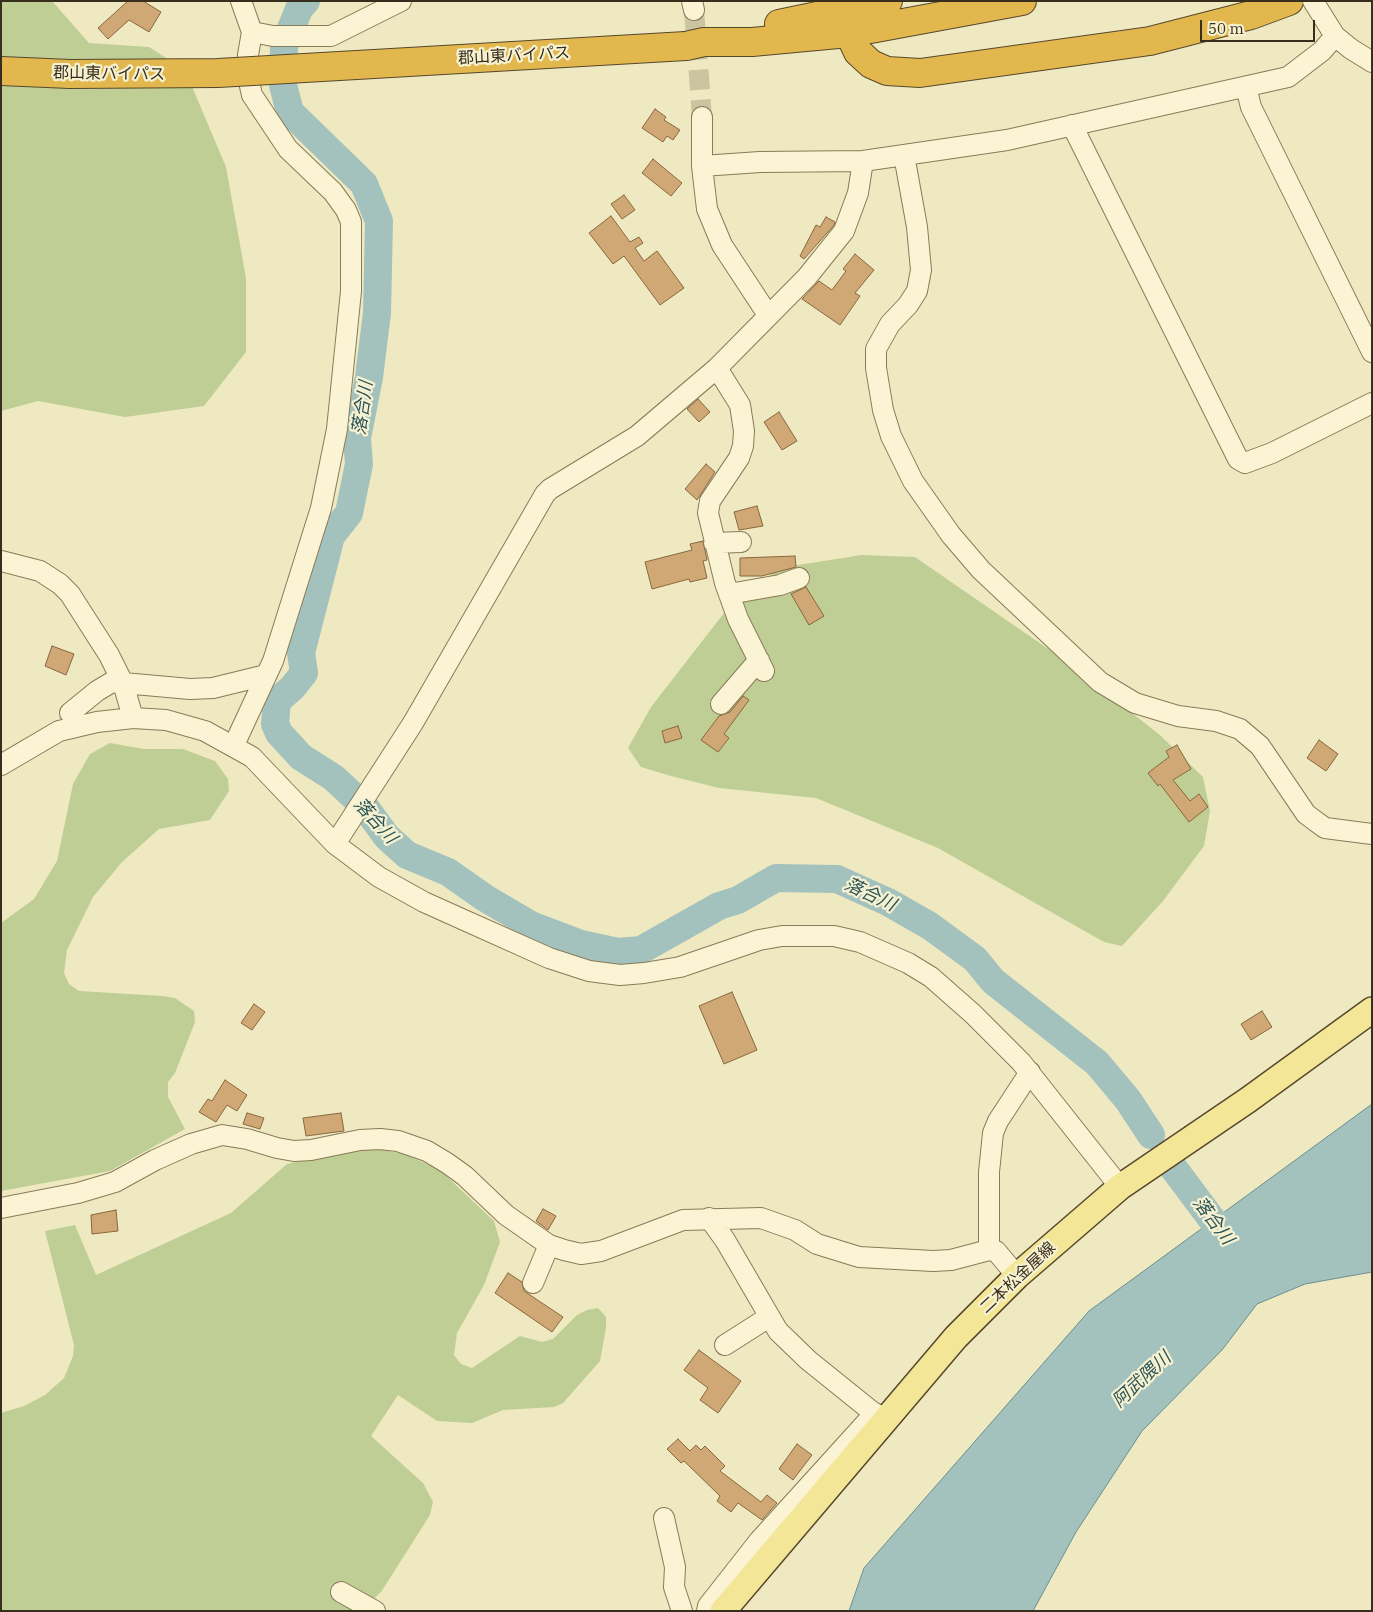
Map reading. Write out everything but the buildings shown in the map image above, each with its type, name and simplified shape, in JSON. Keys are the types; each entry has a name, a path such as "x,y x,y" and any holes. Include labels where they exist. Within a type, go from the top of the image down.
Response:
{"highway":[{"path":"695,44 756,28 888,1"},
{"name":"郡山東バイパス","path":"1,71 70,74 218,73 752,42 849,33 1022,1"},
{"path":"849,33 858,52 871,64 887,71 920,73 1150,41 1251,15 1289,1"}],"main road":[{"name":"二本松金屋線","path":"723,1611 880,1417 1017,1276 1120,1187 1248,1100 1372,1010"}],"street":[{"path":"234,745 266,675 286,623 296,583 322,508 337,429 351,291 351,222 346,210 333,192 288,148 252,95 248,77 248,55 252,32 241,1"},
{"path":"252,32 273,36 331,36 401,1"},
{"path":"1313,1 1336,36 1351,49 1372,62"},
{"path":"702,166 760,162 863,161 1007,140 1288,77 1336,36"},
{"path":"1246,87 1255,115 1364,316 1372,352"},
{"path":"702,116 702,166 707,209 722,245 768,315"},
{"path":"1072,125 1238,460 1245,463 1272,453 1372,403"},
{"path":"904,155 917,227 921,270 917,291 890,324 876,349 876,368 883,410 891,436 913,481 951,535 981,570 1100,682 1135,703 1178,716 1216,721 1240,729 1260,746 1306,814 1325,828 1372,834"},
{"path":"336,844 412,723 545,494 550,489 637,436 717,368 808,277 833,248 844,231 858,193 863,161"},
{"path":"717,368 740,405 744,431 743,446 739,458 710,501 708,513 714,543 729,594 761,666 722,704"},
{"path":"714,543 741,542"},
{"path":"1,560 40,571 60,584 70,594 98,635 123,683 133,718"},
{"path":"729,594 780,585 799,578"},
{"path":"70,713 112,682 190,689 213,688 266,675"},
{"path":"1,765 58,731 78,726 133,718 184,724 205,730 234,745 264,768 336,844 379,877 424,902 549,958 588,971 620,975 680,967 759,940 782,936 834,936 860,942 908,963 931,977 973,1014 1030,1072 1120,1187"},
{"path":"989,1250 989,1172 992,1133 1030,1072"},
{"path":"1,1208 78,1193 115,1182 155,1160 191,1144 222,1135 247,1139 294,1151 311,1150 360,1140 380,1139 405,1143 427,1151 447,1163 506,1215 549,1245 581,1254 601,1251 683,1220 762,1218 795,1230 817,1244 858,1257 933,1261 951,1260 989,1250 996,1251 1017,1276"},
{"path":"707,1611 708,1606 759,1542 880,1417 808,1360 778,1331 725,1240 709,1218"},
{"path":"533,1283 549,1245"},
{"path":"724,1345 769,1316"},
{"path":"664,1518 676,1567 674,1586 682,1611"},
{"path":"341,1592 375,1611"}],"green space":[{"path":"1,1 52,1 89,43 149,47 185,70 226,167 246,278 246,352 204,406 125,417 38,401 1,411"},
{"path":"862,555 915,557 1073,666 1161,736 1203,777 1210,811 1204,846 1163,901 1122,946 1104,942 938,848 816,798 719,788 671,776 641,767 628,748 651,707 724,613 779,568"},
{"path":"110,743 144,749 183,749 215,761 228,779 229,791 210,820 159,829 122,862 93,897 67,950 64,973 69,984 79,991 175,998 194,1011 195,1022 175,1073 168,1082 168,1097 185,1129 110,1171 1,1191 1,923 34,899 57,861 73,784 90,754"},
{"path":"367,1147 405,1154 440,1170 494,1221 500,1242 484,1285 457,1333 454,1355 461,1364 472,1368 520,1336 542,1342 553,1339 577,1315 587,1310 598,1308 606,1317 600,1361 563,1403 554,1407 503,1410 472,1423 437,1421 398,1395 371,1436 423,1483 433,1502 430,1515 381,1592 361,1611 1,1611 1,1413 24,1406 45,1395 64,1378 73,1356 74,1345 45,1231 75,1225 96,1275 231,1213 287,1164"}],"water":[{"name":"阿武隈川","path":"1372,1104 1372,1272 1305,1284 1257,1304 1222,1350 1142,1431 1076,1532 1033,1611 849,1611 864,1568 1089,1311"}],"waterway":[{"name":"落合川","path":"306,1 299,9 284,46 283,85 290,112 364,184 379,221 377,313 369,377 357,438 359,464 349,513 331,536 301,653 304,673 292,688 277,701 275,724 279,733 301,757 334,778 365,807 387,837 407,855 448,872 485,898 531,925 581,944 618,952 641,950 719,906 738,900 776,878 837,879 888,902 930,926 975,959 993,981 1097,1063 1128,1100 1151,1135"},
{"name":"落合川","path":"1172,1166 1234,1249"}],"tunnel":[{"path":"694,10 702,117"}]}
